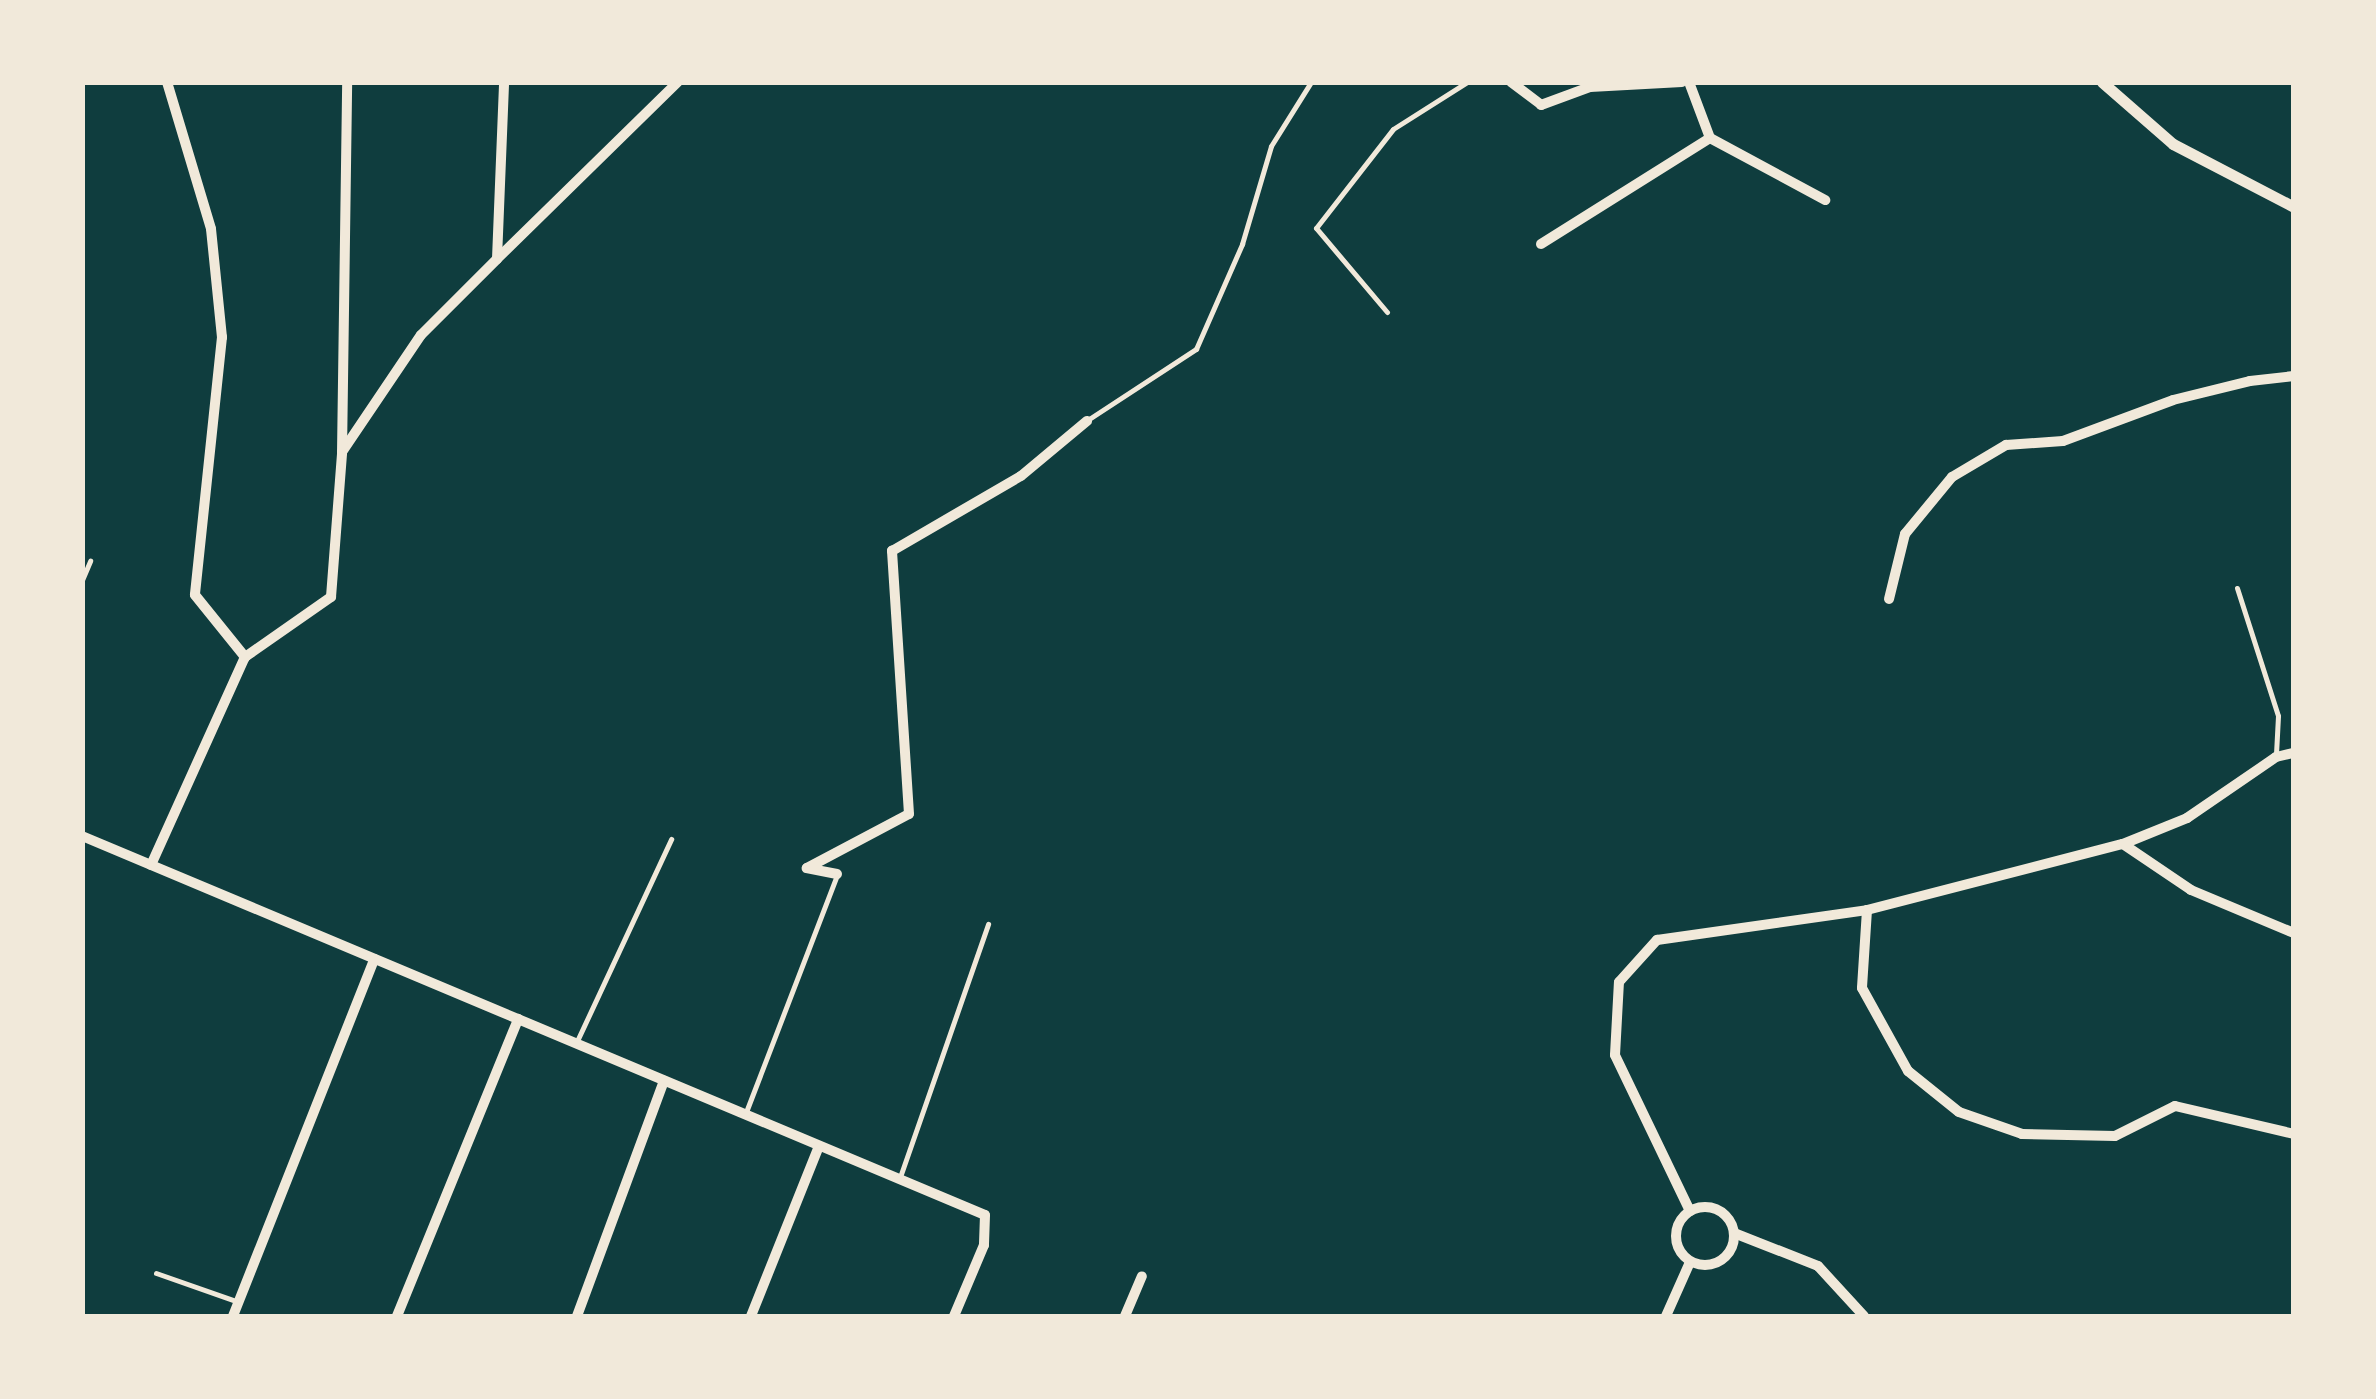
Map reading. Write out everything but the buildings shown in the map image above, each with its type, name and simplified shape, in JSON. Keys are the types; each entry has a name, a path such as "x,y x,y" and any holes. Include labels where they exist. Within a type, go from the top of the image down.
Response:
{"street":[{"path":"168,82 211,229 222,336 194,595 245,657"},
{"path":"151,865 245,657 331,598 342,453 347,82"},
{"path":"497,259 504,82"},
{"path":"342,453 421,336 678,82"},
{"path":"1511,82 1541,105 1590,88 1682,82"},
{"path":"1690,82 1710,138 1825,200"},
{"path":"2102,82 2172,144 2294,207"},
{"path":"1541,244 1710,138"},
{"path":"1889,599 1905,534 1952,476 2006,445 2063,442 2172,400 2250,381 2294,376"},
{"path":"837,874 807,868 909,814 892,550 1021,476 1086,421"},
{"path":"1690,1210 1615,1054 1620,982 1656,940 1867,910 2123,844 2187,818 2276,757 2294,752"},
{"path":"82,836 985,1215 984,1245 954,1316"},
{"path":"2123,844 2191,890 2294,933"},
{"path":"1867,910 1862,988 1908,1071 1958,1112 2022,1134 2115,1136 2175,1106 2294,1134"},
{"path":"233,1316 374,959"},
{"path":"398,1316 518,1019"},
{"path":"577,1316 664,1081"},
{"path":"750,1316 819,1146"},
{"path":"1690,1210 1718,1210 1729,1220 1734,1233 1731,1249 1721,1261 1706,1266 1690,1262 1679,1252 1675,1236 1679,1222 1690,1210"},
{"path":"1734,1233 1818,1266 1864,1316"},
{"path":"1666,1316 1690,1262"},
{"path":"1124,1316 1142,1276"}],"lane":[{"path":"1086,421 1196,350 1242,244 1271,146 1311,82"},
{"path":"1387,312 1316,228 1393,129 1467,82"},
{"path":"82,580 90,561"},
{"path":"2237,588 2278,716 2276,757"},
{"path":"576,1044 672,840"},
{"path":"745,1115 837,874"},
{"path":"900,1180 988,924"},
{"path":"156,1273 239,1302"}]}
